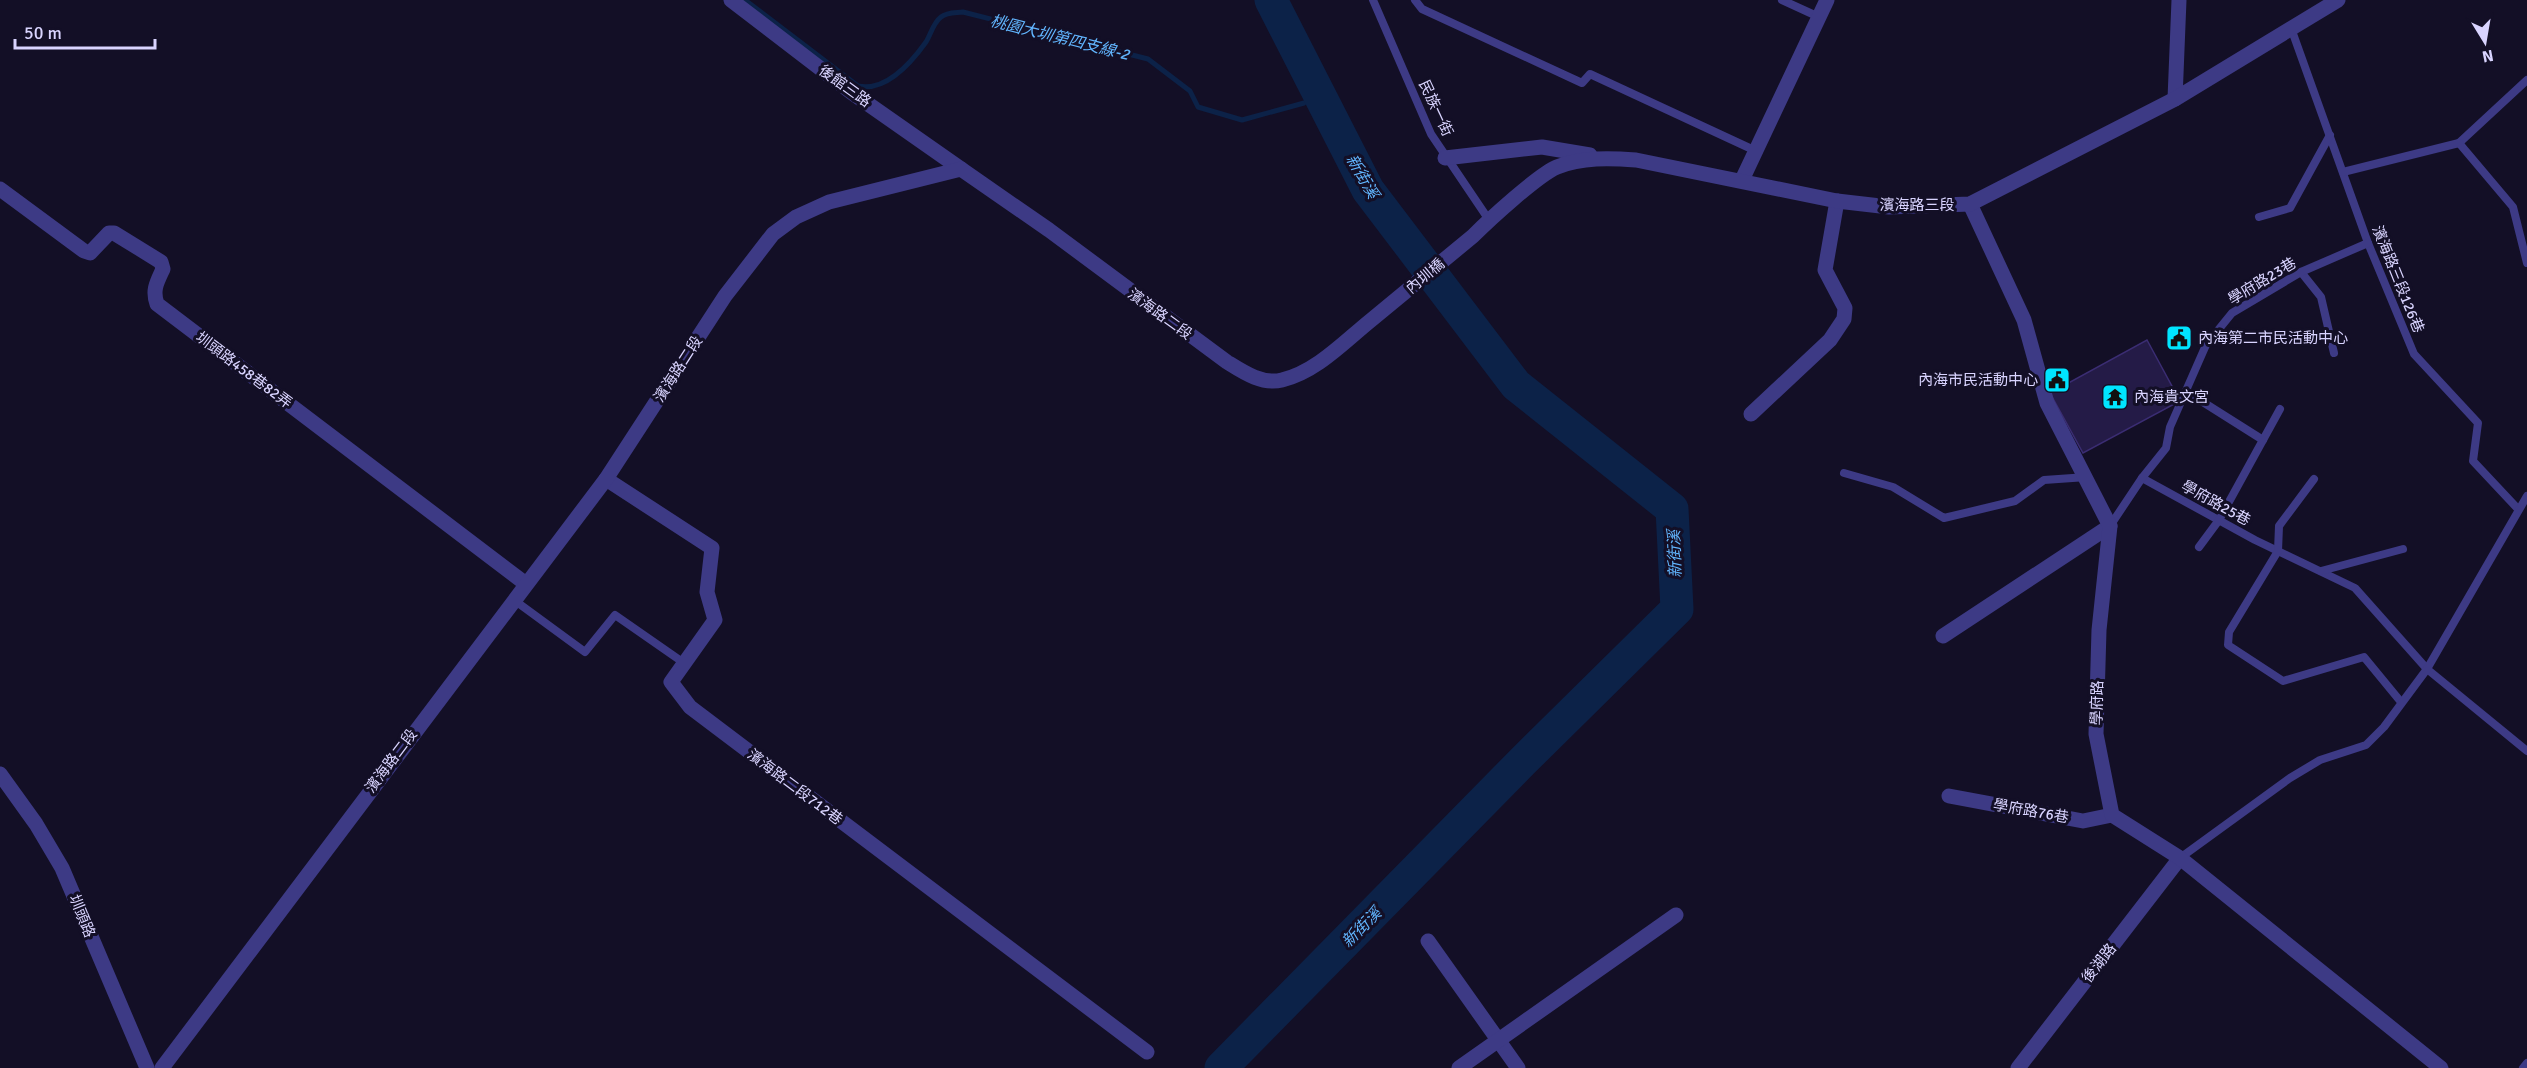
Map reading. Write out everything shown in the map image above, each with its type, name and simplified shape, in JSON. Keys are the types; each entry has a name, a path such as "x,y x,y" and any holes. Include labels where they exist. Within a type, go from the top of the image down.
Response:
{"street":[{"name":"後館三路","path":"731,0 851,92 961,169"},
{"path":"1742,180 1827,0"},
{"path":"2175,99 2179,0"},
{"name":"濱海路三段","path":"1473,236 1489,220 1555,168 1605,158 1636,160 1837,201 1889,207 1970,204 2175,99 2338,0"},
{"path":"1445,158 1542,147 1605,158"},
{"name":"濱海路二段","path":"162,1068 606,479 725,296 773,234 796,217 829,202 961,169 1247,375 1264,380 1281,380 1302,372 1377,316"},
{"name":"圳頭路458巷82弄","path":"0,189 84,251 90,253 109,233 114,233 161,262 163,269 155,286 154,296 157,304 526,584"},
{"path":"1751,414 1830,340 1844,319 1845,308 1825,270 1837,201"},
{"path":"1943,636 2110,526 2087,477 2047,403 2024,320 1970,204"},
{"name":"內圳橋","path":"1377,316 1473,236"},
{"name":"濱海路二段712巷","path":"606,479 712,548 708,592 715,620 671,682 690,707 1147,1052"},
{"name":"學府路","path":"2110,526 2099,630 2096,734 2112,815"},
{"name":"圳頭路","path":"0,774 36,824 62,868 147,1068"},
{"name":"學府路76巷","path":"1949,796 2084,821 2112,815"},
{"path":"2112,815 2180,858 2441,1068"},
{"name":"後湖路","path":"2018,1068 2180,858"},
{"path":"1459,1068 1676,915"},
{"path":"1428,941 1518,1068"}],"lane":[{"name":"民族一街","path":"1373,0 1431,134 1445,158 1489,220"},
{"path":"1415,0 1422,9 1582,83 1590,74 1756,151"},
{"path":"1782,0 1819,17"},
{"name":"濱海路三段126巷","path":"2291,28 2368,243 2414,354 2478,423 2474,461 2518,509"},
{"path":"2343,172 2459,142 2527,80"},
{"path":"2259,217 2290,208 2330,135"},
{"path":"2459,142 2512,207 2527,263"},
{"name":"學府路23巷","path":"2110,526 2142,478 2166,448 2170,427 2206,345 2232,313 2301,272 2368,243"},
{"path":"2301,272 2321,297 2334,352"},
{"path":"2187,392 2263,440"},
{"path":"2199,548 2219,520 2280,408"},
{"path":"1844,473 1893,487 1944,518 2015,501 2044,480 2087,477"},
{"name":"學府路25巷","path":"2142,478 2278,551"},
{"path":"2314,479 2279,526 2278,551 2229,632 2228,645 2283,681 2364,657 2401,702"},
{"path":"2180,858 2290,777 2320,760 2366,745 2427,669 2527,496"},
{"path":"2321,571 2403,549"},
{"path":"2278,551 2355,588 2427,669 2527,751"},
{"path":"514,600 585,652 615,615 684,663"},
{"path":"2523,1068 2527,1063"}],"building":[{"name":"內海貴文宮","path":"2147,340 2180,401 2083,453 2050,393"}],"waterway":[{"name":"桃園大圳第四支線-2","path":"745,0 858,86 878,85 897,74 926,42 938,19 946,14 963,12 1148,59 1190,91 1198,107 1242,120 1304,103"},
{"name":"新街溪","path":"1221,1068 1522,762 1677,609 1672,509 1516,385 1368,190 1271,0"}],"place":[{"name":"內海第二市民活動中心","path":"2179,338"},
{"name":"內海市民活動中心","path":"2057,380"},
{"name":"內海貴文宮","path":"2115,397"}]}
